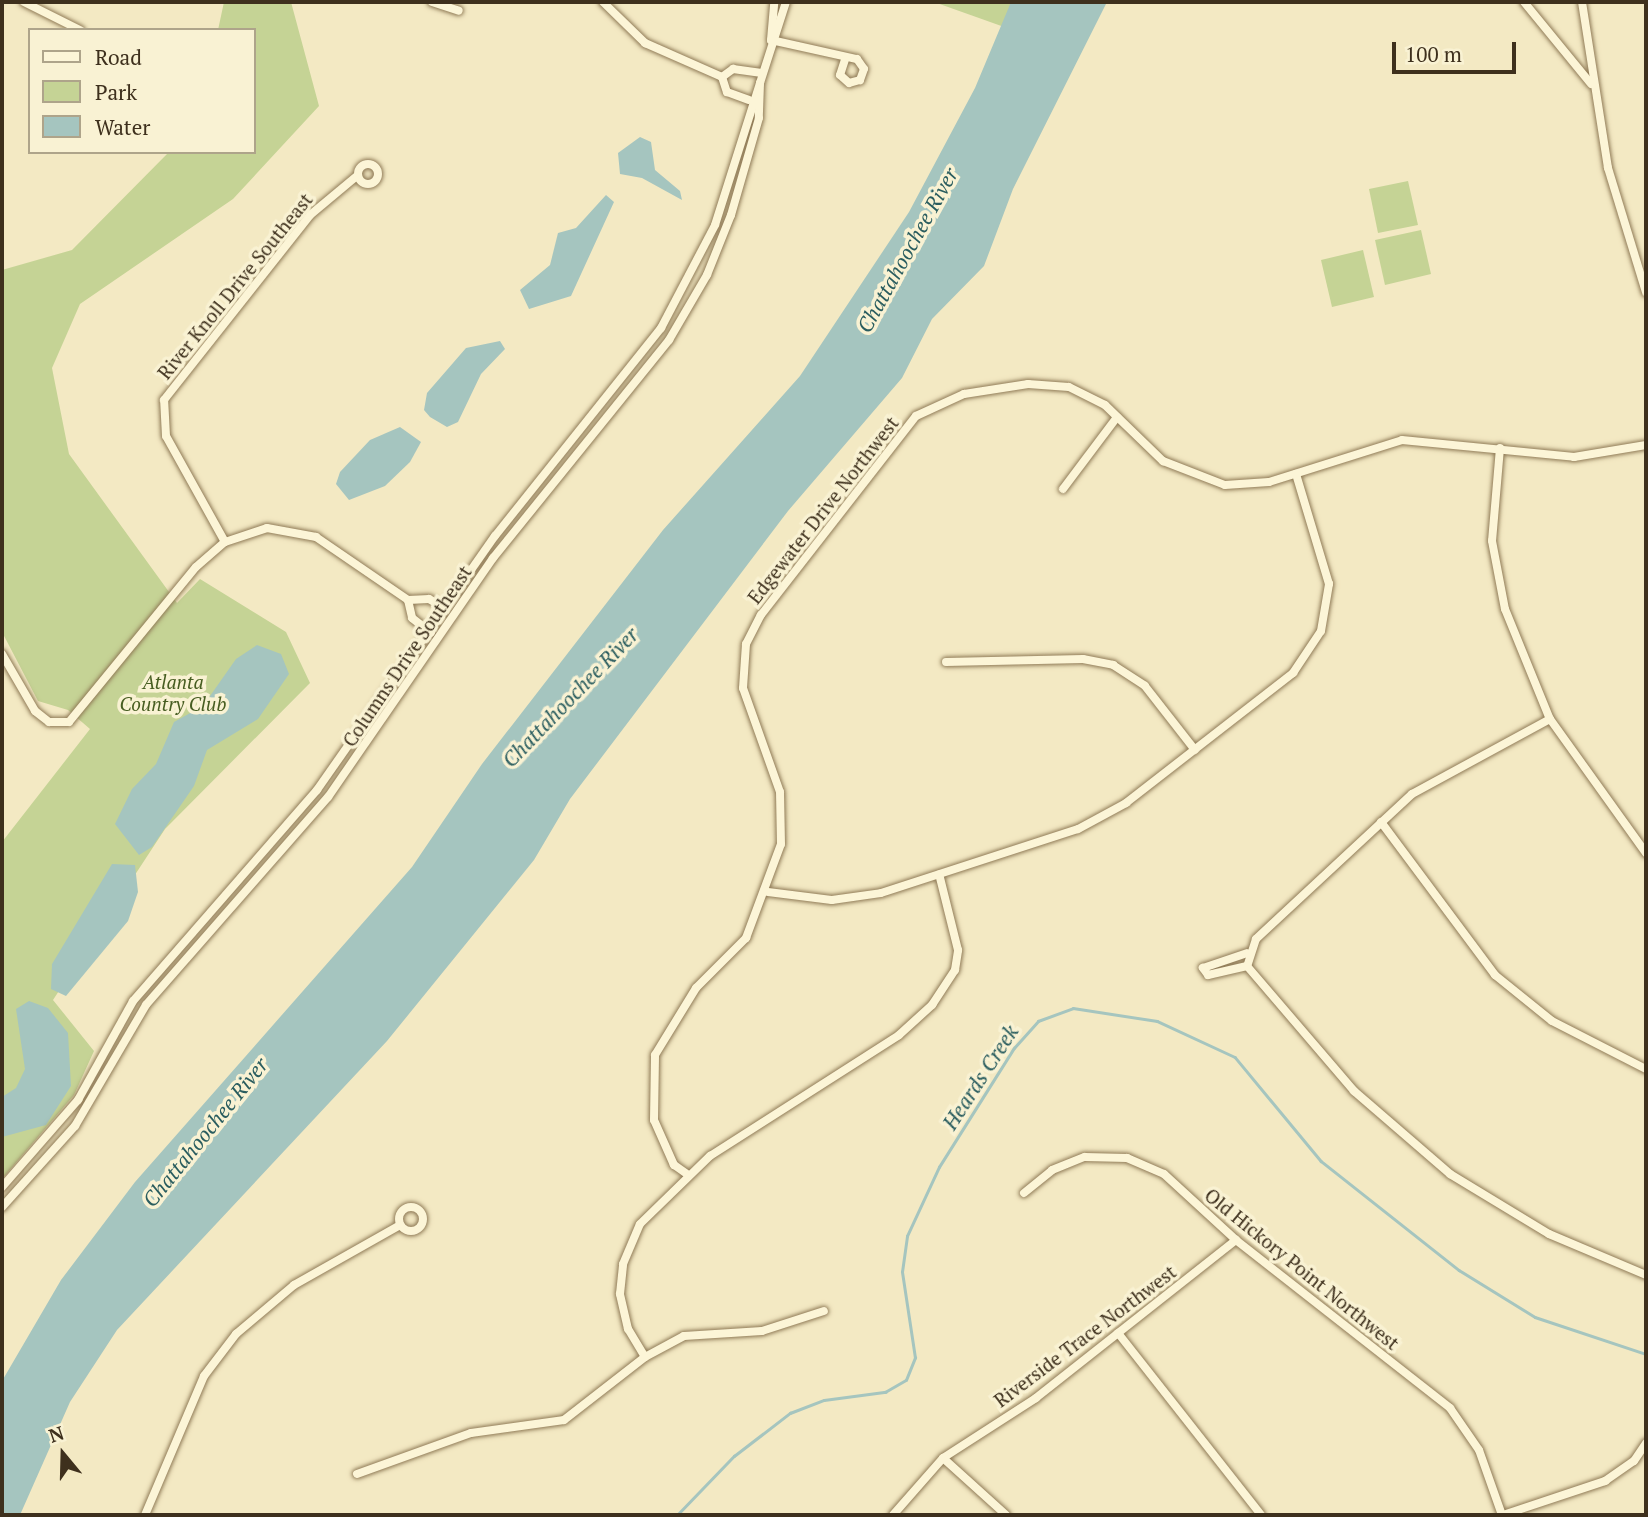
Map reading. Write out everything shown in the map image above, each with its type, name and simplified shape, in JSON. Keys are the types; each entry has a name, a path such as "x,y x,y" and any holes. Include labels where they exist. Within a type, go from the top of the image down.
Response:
{"street":[{"path":"24,2 76,28"},
{"path":"432,2 459,12"},
{"path":"603,2 645,43 722,77 727,92 750,100"},
{"name":"Columns Drive Southeast","path":"771,40 774,2"},
{"name":"Columns Drive Southeast","path":"2,1207 75,1126 146,1005 328,797 454,614 690,306 741,184 762,102 762,73 786,2"},
{"path":"1524,2 1594,90"},
{"path":"1582,2 1608,168 1646,292"},
{"path":"771,40 845,60"},
{"path":"722,77 733,69 762,73"},
{"name":"Columns Drive Southeast","path":"2,1187 78,1100 133,1001 317,790 444,608 668,317 715,225 750,100 760,83"},
{"name":"River Knoll Drive Southeast","path":"225,542 166,436 164,400 310,215 358,175"},
{"name":"Edgewater Drive Northwest","path":"687,1174 674,1165 654,1119 655,1055 696,988 746,938 768,892 781,844 782,804 742,675 746,644 761,615 902,430 933,405 964,394 1049,383 1089,394 1163,461 1202,481 1247,486 1296,474 1402,440 1599,457 1646,445"},
{"path":"1063,489 1117,418"},
{"path":"1500,448 1491,511 1496,570 1550,719 1646,853"},
{"path":"768,892 849,899 939,874 1096,821 1195,750 1293,673 1321,631 1328,571 1296,474"},
{"path":"2,654 35,711 49,722 69,722 178,584 225,542 260,529 298,530 408,600 429,599 454,614"},
{"path":"408,600 412,618 438,638"},
{"path":"946,662 1083,659 1113,665 1145,686 1195,750"},
{"path":"1247,966 1208,975 1202,968 1247,953 1381,822 1443,772 1550,719"},
{"path":"1381,822 1495,975 1552,1021 1646,1069"},
{"path":"645,1357 624,1316 623,1264 640,1224 687,1174 899,1035 932,1004 955,970 958,950 939,874"},
{"path":"1247,953 1247,966 1354,1091 1450,1174 1549,1234 1646,1275"},
{"name":"Old Hickory Point Northwest","path":"1024,1193 1071,1161 1127,1158 1164,1174 1236,1240 1450,1408 1479,1451 1503,1515"},
{"path":"145,1515 204,1376 236,1334 294,1285 400,1225"},
{"name":"Riverside Trace Northwest","path":"893,1515 943,1458 1118,1333 1236,1240"},
{"path":"357,1474 471,1433 564,1420 645,1357 684,1336 762,1331 824,1311"},
{"path":"1118,1333 1261,1515"},
{"path":"1503,1515 1605,1481 1634,1461 1646,1443"},
{"path":"943,1458 1006,1515"}],"green space":[{"name":"Atlanta Country Club","path":"224,2 291,2 319,106 233,199 80,304 52,368 69,454 177,603 200,579 286,632 310,683 165,829 53,1000 94,1051 74,1095 2,1179 2,842 90,729 68,710 38,701 2,632 2,270 72,250 167,154 256,154 256,28 218,28"},
{"path":"934,2 1021,2 1007,28"},
{"path":"1408,181 1418,225 1378,233 1369,189"},
{"path":"1421,230 1431,274 1385,285 1375,240"},
{"path":"1363,250 1374,297 1332,307 1321,260"}],"water":[{"name":"Chattahoochee River","path":"1011,2 1107,2 1013,189 984,266 932,319 902,378 788,511 570,799 534,860 387,1041 117,1330 70,1402 20,1515 2,1515 2,1381 61,1280 135,1182 412,867 482,764 663,530 800,376 909,212 975,88"},
{"path":"640,137 651,142 655,170 680,191 682,200 642,178 620,174 618,153"},
{"path":"606,195 614,202 571,296 529,309 520,290 550,265 558,233 576,228"},
{"path":"500,341 505,349 481,374 458,422 447,427 430,417 424,410 427,393 466,348"},
{"path":"400,427 421,442 410,462 385,486 349,500 336,484 340,472 370,440"},
{"path":"257,645 281,654 289,674 258,719 207,750 194,786 152,847 139,855 115,824 132,789 156,764 174,722 203,706 236,659"},
{"path":"112,864 135,865 138,892 128,921 66,996 51,989 52,964"},
{"path":"29,1001 48,1008 68,1033 71,1086 46,1125 2,1137 2,1097 16,1088 25,1069 16,1009"}],"waterway":[{"name":"Heards Creek","path":"677,1515 734,1456 790,1413 824,1400 885,1392 906,1380 915,1358 902,1272 907,1236 939,1167 1014,1048 1038,1021 1073,1008 1157,1021 1235,1057 1321,1161 1459,1270 1535,1317 1646,1354"}]}
